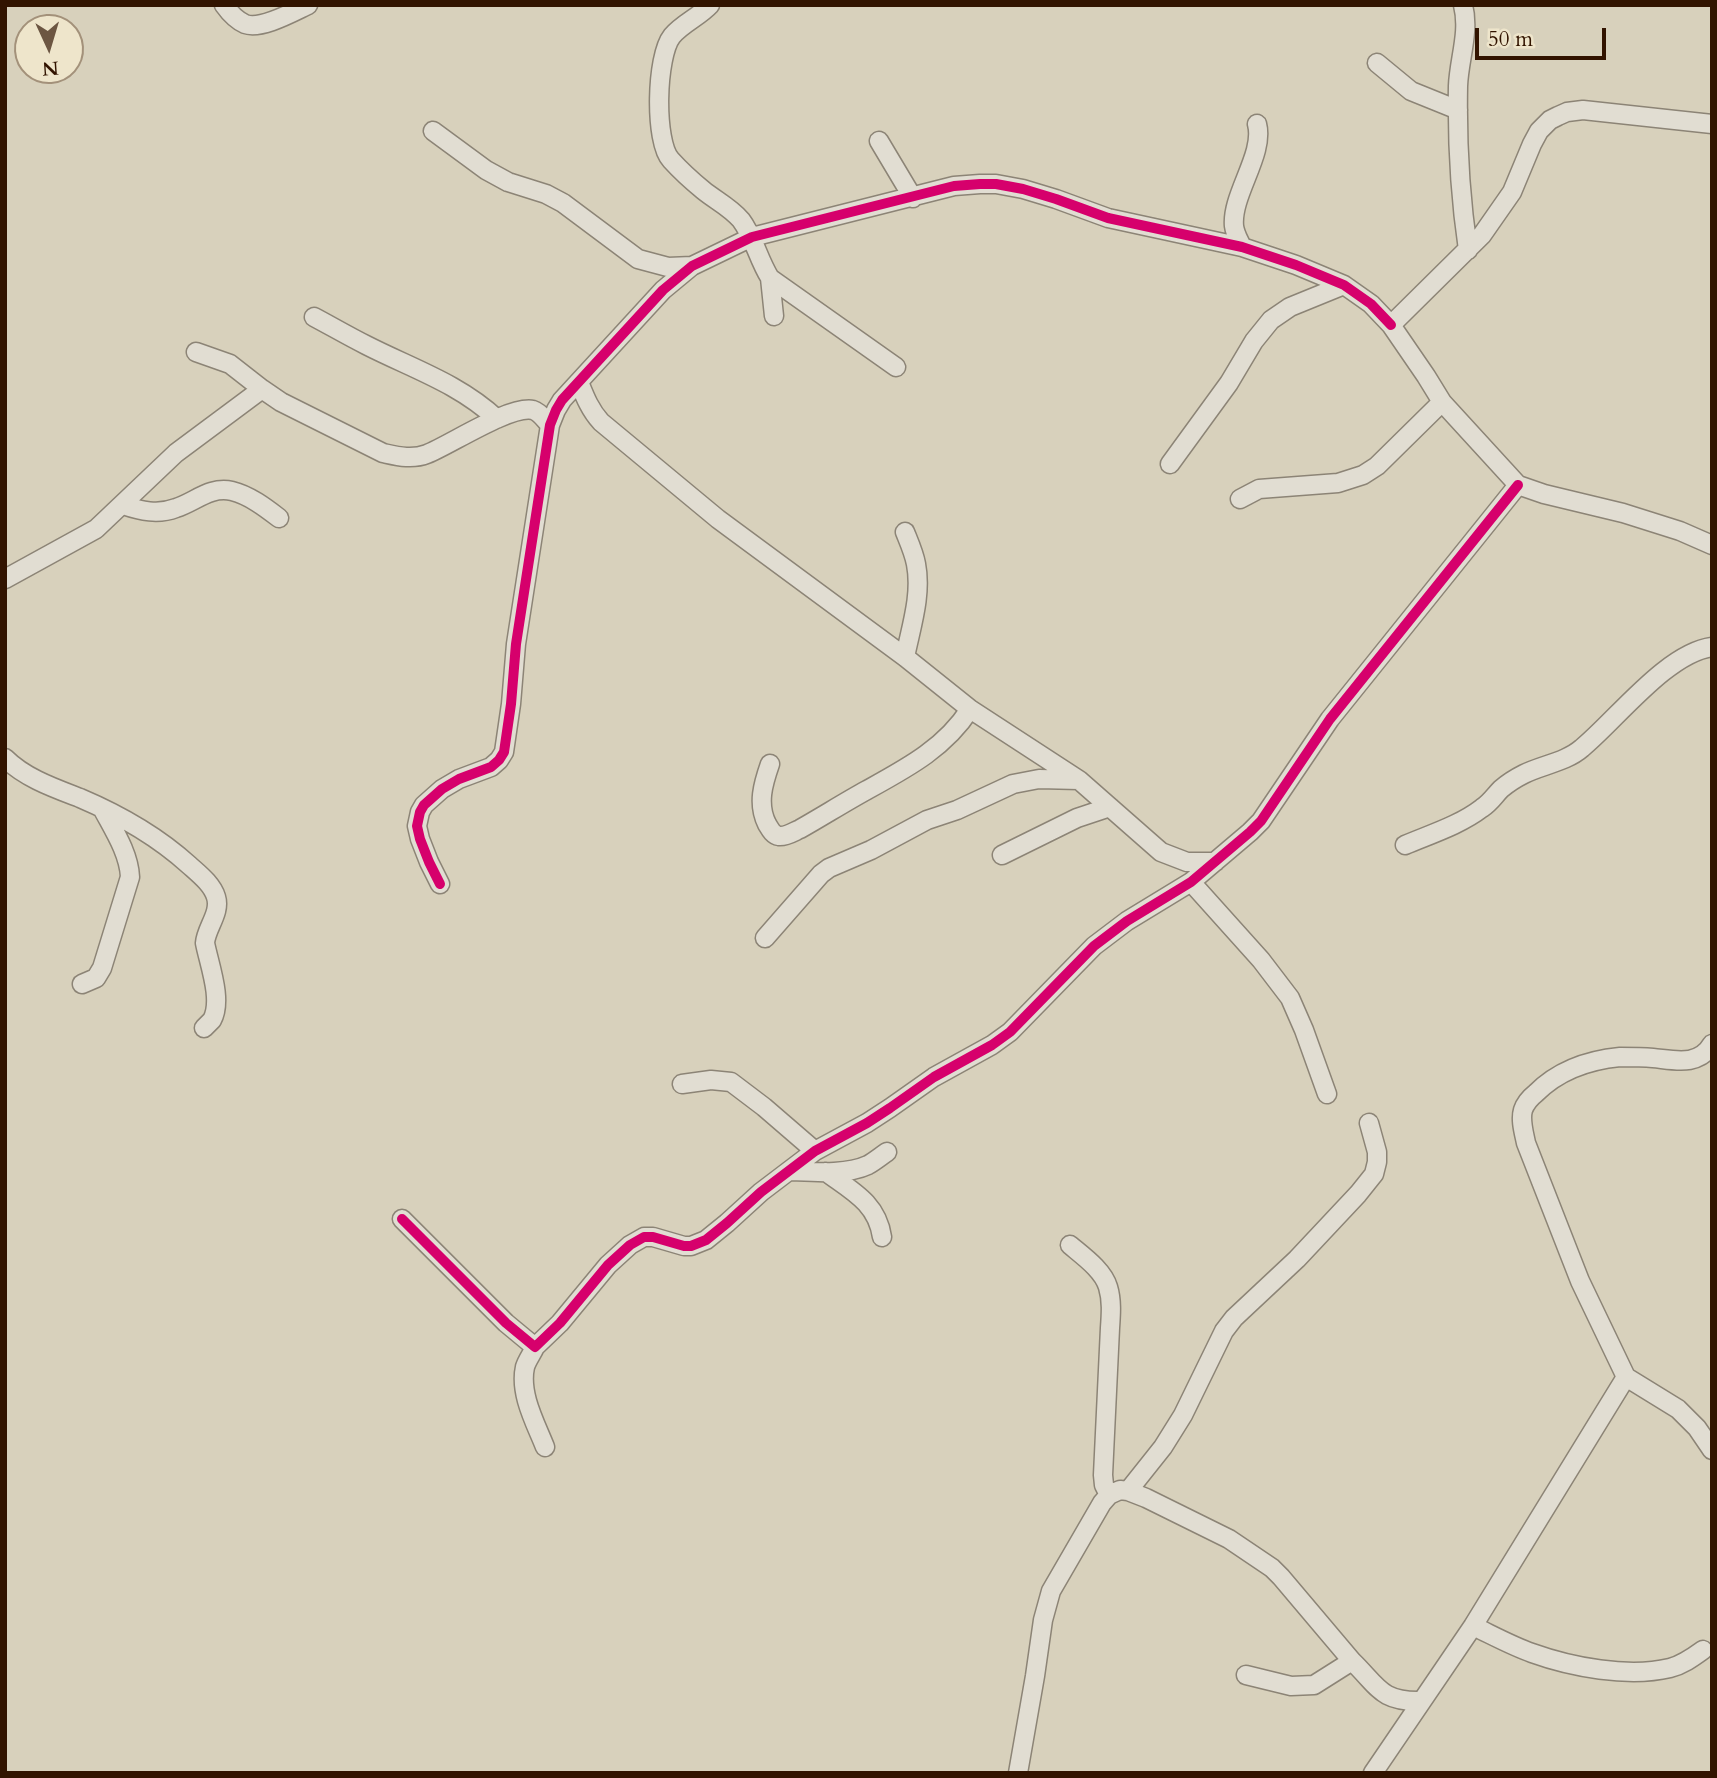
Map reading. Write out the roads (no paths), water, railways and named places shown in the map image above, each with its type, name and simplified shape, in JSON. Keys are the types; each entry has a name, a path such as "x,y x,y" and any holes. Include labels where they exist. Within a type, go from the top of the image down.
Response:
{"street":[{"path":"224,5 244,23 253,25 276,19 308,5"},
{"path":"710,5 682,26 666,47 660,76 663,146 674,163 740,219 752,237 769,278 774,316"},
{"path":"1462,5 1466,17 1458,83 1458,169 1468,250"},
{"path":"1377,62 1411,91 1458,110"},
{"path":"1391,325 1482,235 1512,192 1532,144 1539,131 1550,120 1567,112 1583,110 1712,124"},
{"path":"1242,247 1234,221 1259,136 1257,124"},
{"path":"433,131 486,170 508,182 538,191 563,203 638,259 668,267 692,266"},
{"path":"879,141 913,198"},
{"path":"440,884 420,839 417,825 420,812 442,789 459,779 491,767 503,752 534,517 550,425 556,410 562,400 663,290 692,266 752,237 954,186 996,184 1023,188 1108,218 1242,247 1296,265 1343,285 1371,304 1391,325 1442,402 1518,485 1623,513 1680,531 1712,545"},
{"path":"769,278 896,367"},
{"path":"1170,464 1271,320 1290,307 1343,285"},
{"path":"314,317 367,346 432,375 481,404 498,419"},
{"path":"196,352 230,364 281,402 383,453 401,457 425,455 498,419 522,411 533,410 540,413 550,425"},
{"path":"579,382 593,413 601,422 718,519 905,657 970,709 1079,780 1161,852 1187,862 1215,862"},
{"path":"5,579 96,529 176,453 262,389"},
{"path":"1240,499 1259,489 1338,483 1363,475 1377,466 1442,402"},
{"path":"545,1447 524,1385 526,1365 535,1348 560,1323 608,1265 630,1245 644,1237 684,1246 697,1244 727,1223 761,1192 814,1151 867,1123 933,1077 992,1045 1010,1032 1094,946 1136,915 1191,882 1250,832 1261,821 1330,719 1518,485"},
{"path":"123,505 157,512 179,508 211,491 230,490 265,507 279,518"},
{"path":"905,532 916,562 918,580 917,602 905,657"},
{"path":"1405,845 1452,825 1485,807 1501,790 1524,774 1582,749 1664,671 1691,653 1712,647"},
{"path":"770,764 762,786 762,810 771,831 779,836 800,829 907,769 933,751 970,709"},
{"path":"5,758 46,785 132,822 179,856 208,882 216,897 217,907 205,943 216,996 211,1020 204,1028"},
{"path":"765,938 829,867 865,853 927,820 957,810 1013,784 1039,779 1079,780"},
{"path":"1002,855 1077,818 1110,807"},
{"path":"82,984 96,978 102,968 130,877 130,868 124,852 102,808"},
{"path":"1191,882 1261,960 1290,998 1327,1094"},
{"path":"1712,1044 1699,1058 1680,1062 1620,1058 1593,1062 1561,1073 1544,1084 1530,1099 1523,1109 1522,1121 1526,1143 1580,1281 1626,1377 1678,1409 1698,1428 1712,1450"},
{"path":"682,1084 711,1080 731,1082 814,1151"},
{"path":"1128,1491 1163,1447 1224,1331 1234,1318 1297,1259 1358,1195 1374,1174 1377,1152 1369,1123"},
{"path":"789,1171 826,1172 860,1168 887,1152"},
{"path":"826,1172 870,1206 881,1226 883,1237"},
{"path":"402,1219 506,1323 535,1348"},
{"path":"1070,1245 1101,1275 1108,1287 1111,1316 1103,1475 1109,1495"},
{"path":"1373,1773 1473,1626 1626,1377"},
{"path":"1018,1773 1046,1605 1057,1580 1102,1503 1109,1495 1120,1490 1128,1491 1229,1539 1272,1568 1381,1692 1396,1700 1421,1701"},
{"path":"1473,1626 1531,1653 1565,1663 1610,1671 1671,1668 1688,1661 1703,1650"},
{"path":"1246,1675 1291,1686 1314,1685 1352,1661"}]}
